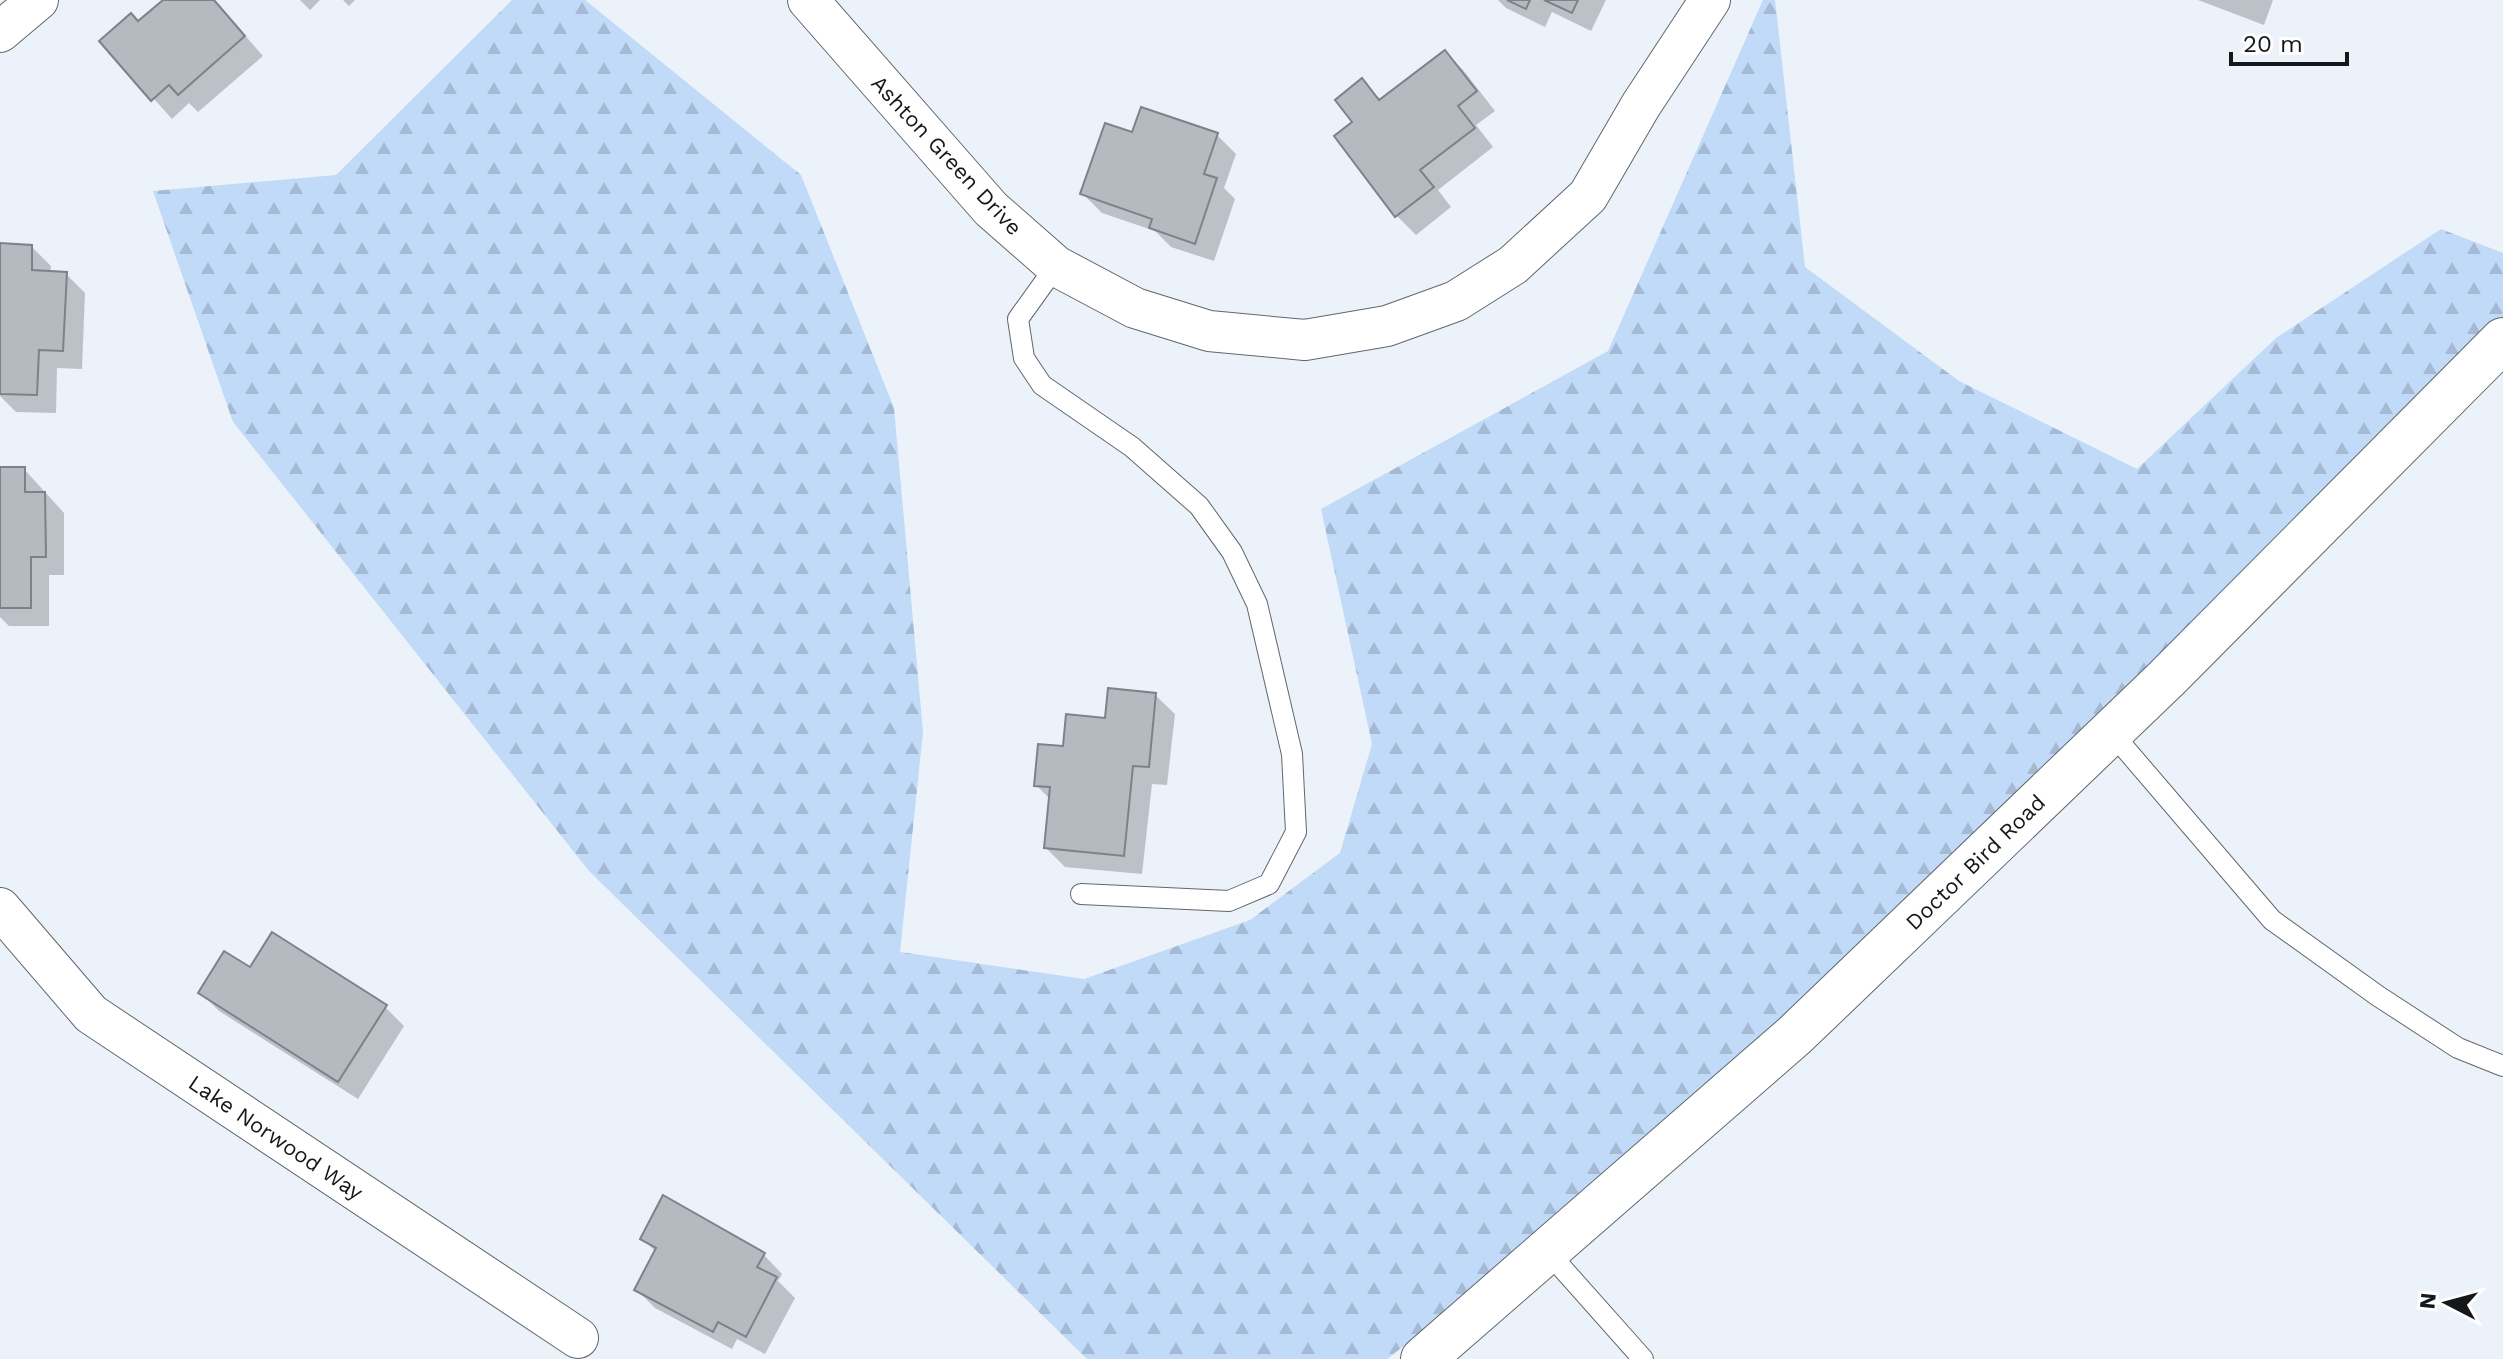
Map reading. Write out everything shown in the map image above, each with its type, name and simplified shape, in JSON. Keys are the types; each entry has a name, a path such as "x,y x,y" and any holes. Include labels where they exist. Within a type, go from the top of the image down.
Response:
{"main road":[{"name":"Doctor Bird Road","path":"1423,1359 1795,1035 2111,732 2503,340"}],"street":[{"path":"0,32 38,0"},
{"name":"Ashton Green Drive","path":"808,0 991,209 1056,266 1135,308 1209,331 1305,340 1387,326 1456,301 1513,265 1588,196 1641,105 1710,0"},
{"name":"Lake Norwood Way","path":"0,908 91,1014 578,1338"}],"lane":[{"path":"1056,266 1018,319 1024,358 1042,385 1132,447 1199,506 1232,552 1257,604 1292,754 1296,832 1269,884 1229,901 1081,894"},
{"path":"2111,732 2272,920 2378,996 2458,1048 2503,1066"},
{"path":"1547,1251 1643,1359"}],"green space":[{"path":"512,0 585,0 801,175 894,408 923,732 900,952 1084,979 1250,920 1340,853 1372,744 1321,509 1608,351 1763,0 1775,0 1805,267 1959,381 2137,469 2276,338 2441,229 2503,253 2503,340 1691,1126 1387,1359 1087,1359 589,871 233,422 153,191 336,175"}],"building":[{"path":"163,0 214,0 245,36 178,95 169,85 151,101 99,41 131,13 138,21"},
{"path":"1507,0 1530,0 1526,9"},
{"path":"1544,0 1578,0 1572,13"},
{"path":"1445,50 1477,91 1458,106 1475,128 1420,170 1434,187 1395,217 1334,136 1352,122 1335,100 1362,78 1379,100"},
{"path":"1141,107 1218,133 1204,174 1217,178 1195,244 1149,228 1152,219 1080,194 1105,123 1132,132"},
{"path":"0,243 32,245 32,270 67,272 63,351 39,350 37,395 0,394"},
{"path":"0,467 25,467 25,492 45,492 46,557 31,557 31,608 0,608"},
{"path":"1108,688 1156,693 1149,767 1133,766 1124,856 1044,848 1050,787 1034,786 1038,744 1063,746 1066,714 1105,718"},
{"path":"272,932 387,1005 338,1082 198,993 224,951 250,967"},
{"path":"663,1195 765,1253 757,1267 777,1277 746,1337 718,1322 713,1332 634,1290 656,1248 640,1239"}]}
